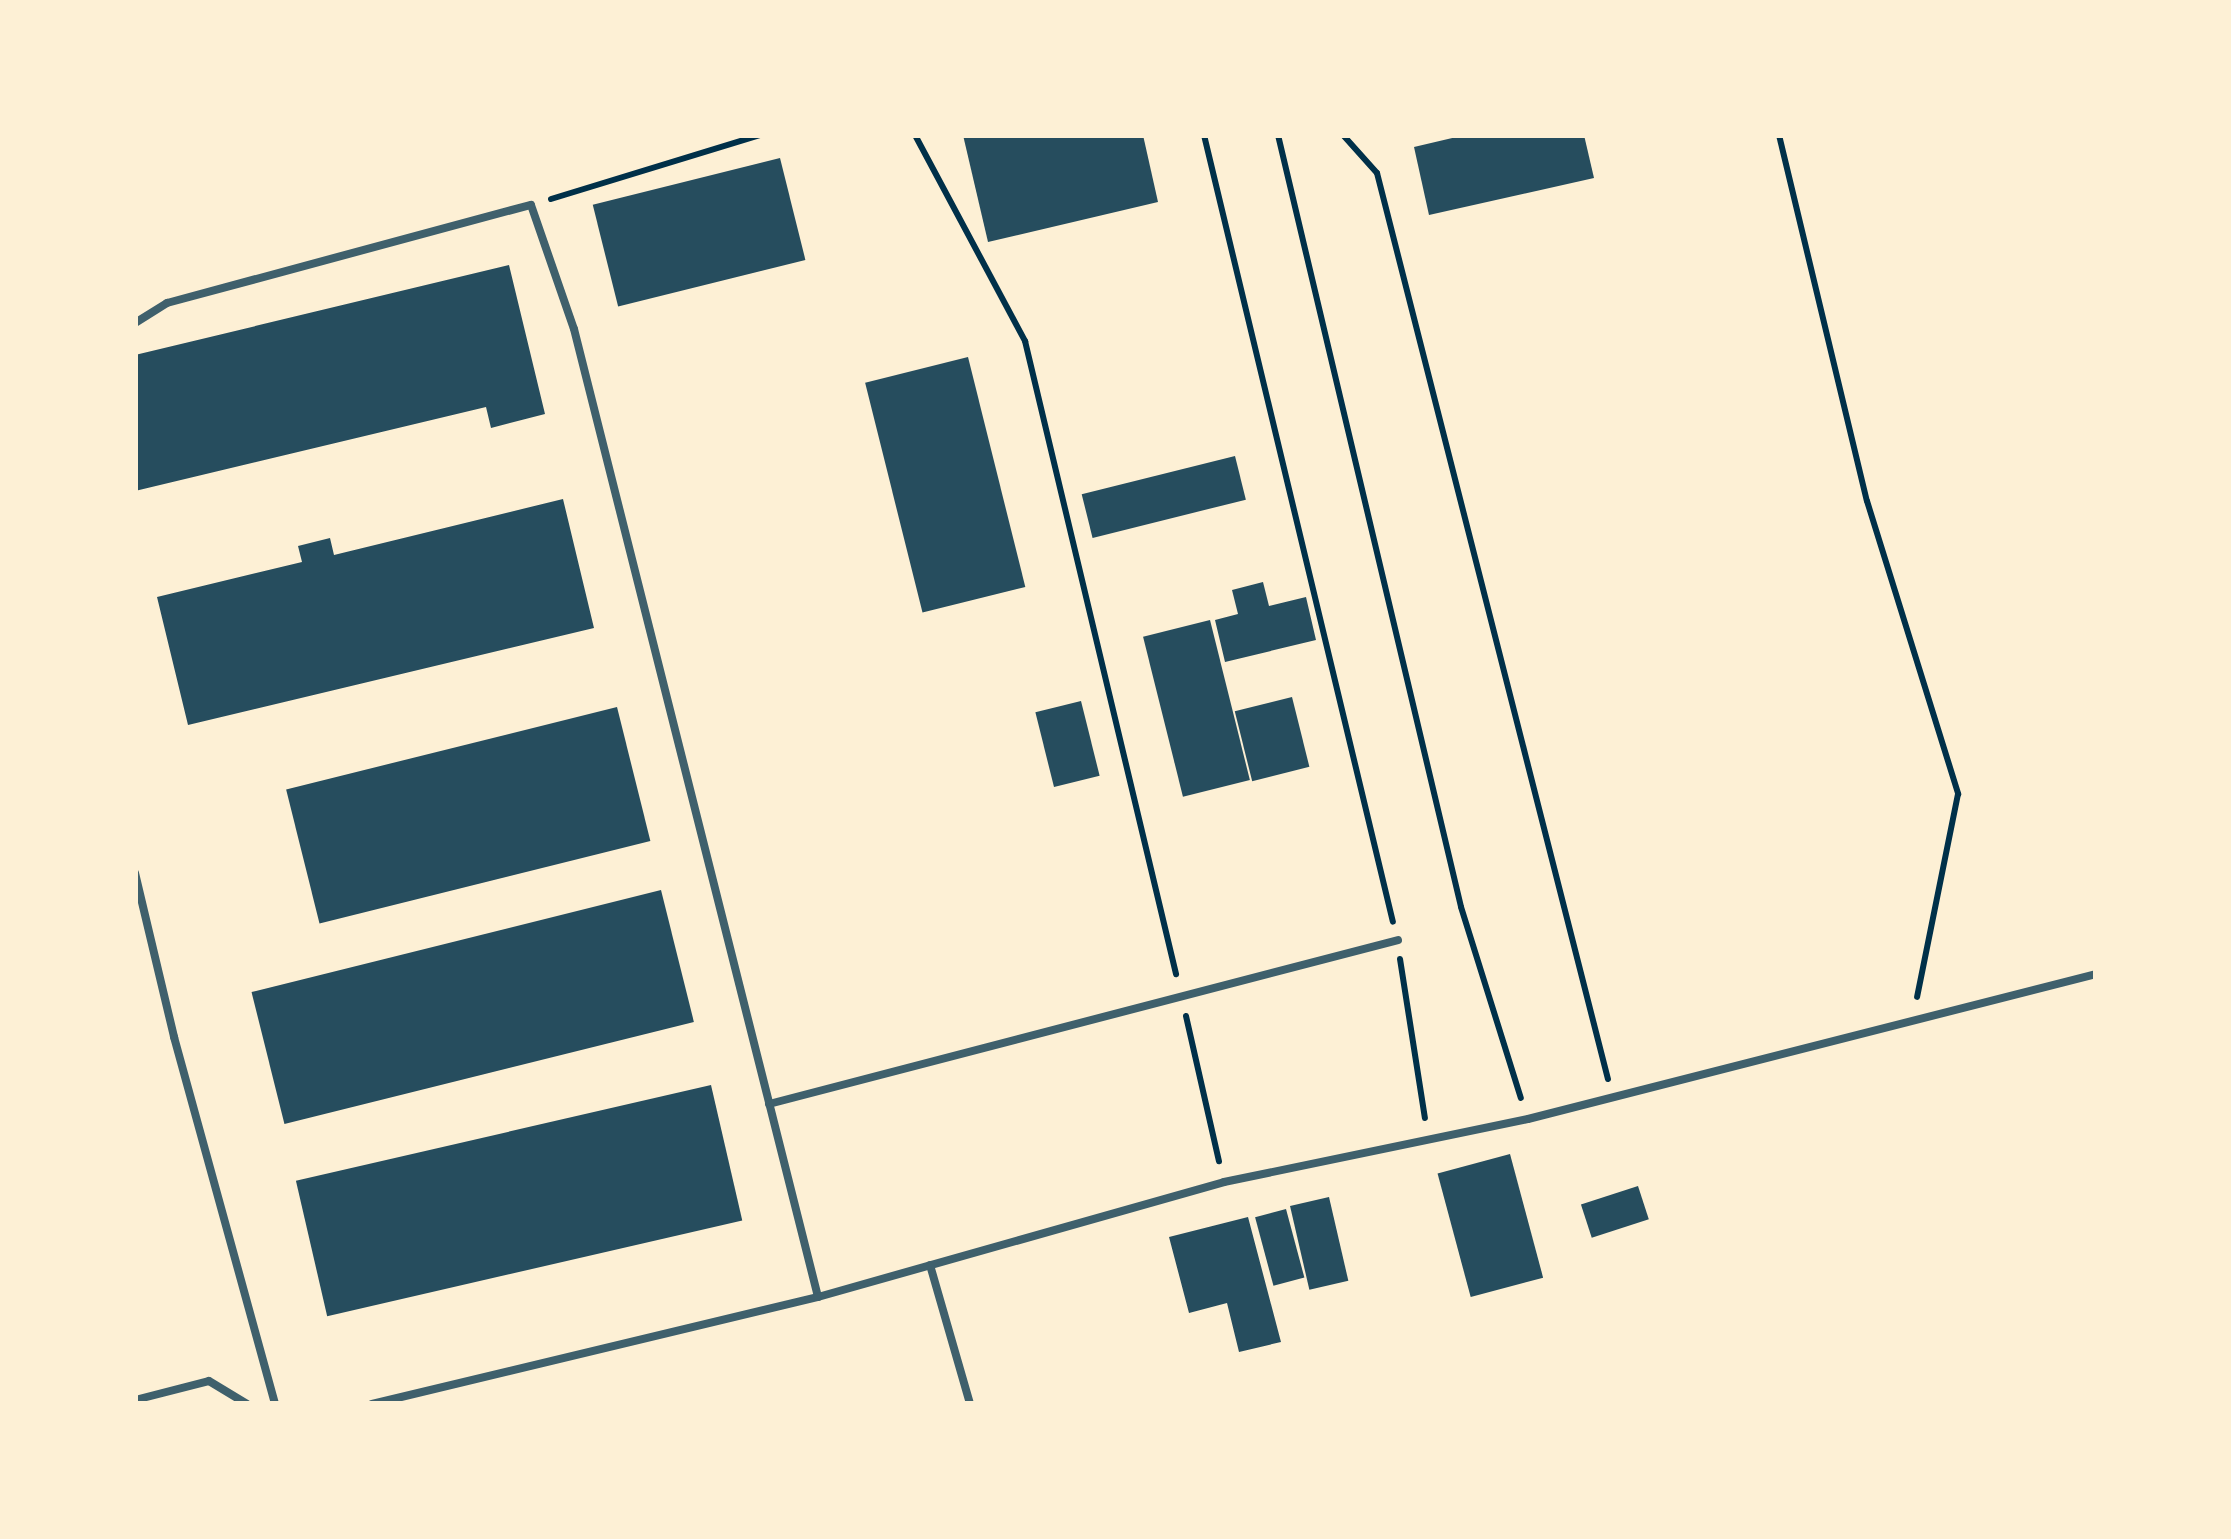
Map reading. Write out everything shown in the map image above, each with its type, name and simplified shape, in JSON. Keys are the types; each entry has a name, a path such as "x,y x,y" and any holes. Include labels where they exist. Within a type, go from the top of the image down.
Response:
{"lane":[{"path":"135,323 167,303 531,205 574,329 818,1297"},
{"path":"135,873 174,1037 275,1404"},
{"path":"770,1104 1398,940"},
{"path":"372,1404 818,1297 1224,1182 1528,1119 2096,974"},
{"path":"930,1264 970,1404"},
{"path":"135,1400 209,1381 247,1404"}],"path":[{"path":"531,205 760,135"},
{"path":"915,135 1024,341 1224,1182"},
{"path":"1204,135 1398,940 1428,1139"},
{"path":"1278,135 1455,885 1528,1119"},
{"path":"1342,135 1377,173 1612,1097"},
{"path":"1779,135 1867,501 1958,794 1912,1019"}],"building":[{"path":"963,135 1143,135 1158,202 988,242"},
{"path":"1465,135 1584,135 1594,178 1429,215 1414,147"},
{"path":"780,158 805,260 618,307 593,205"},
{"path":"509,265 545,414 491,428 486,407 135,491 135,355"},
{"path":"968,357 1025,587 922,613 865,383"},
{"path":"1235,456 1246,500 1093,538 1082,494"},
{"path":"563,499 594,628 188,725 157,597 302,562 298,546 330,538 334,555"},
{"path":"1263,582 1269,606 1306,597 1316,640 1225,662 1215,620 1238,614 1232,590"},
{"path":"1210,620 1250,780 1183,797 1143,637"},
{"path":"1292,697 1309,767 1252,781 1235,711"},
{"path":"1081,701 1100,776 1054,787 1035,712"},
{"path":"617,707 650,841 320,923 286,789"},
{"path":"661,890 694,1022 284,1124 252,992"},
{"path":"711,1085 742,1220 327,1316 296,1181"},
{"path":"1510,1154 1543,1278 1471,1297 1438,1173"},
{"path":"1638,1186 1649,1219 1592,1238 1581,1205"},
{"path":"1329,1197 1348,1281 1309,1290 1290,1206"},
{"path":"1286,1209 1304,1278 1273,1286 1255,1217"},
{"path":"1248,1217 1281,1342 1239,1352 1227,1303 1189,1313 1169,1237"}]}
